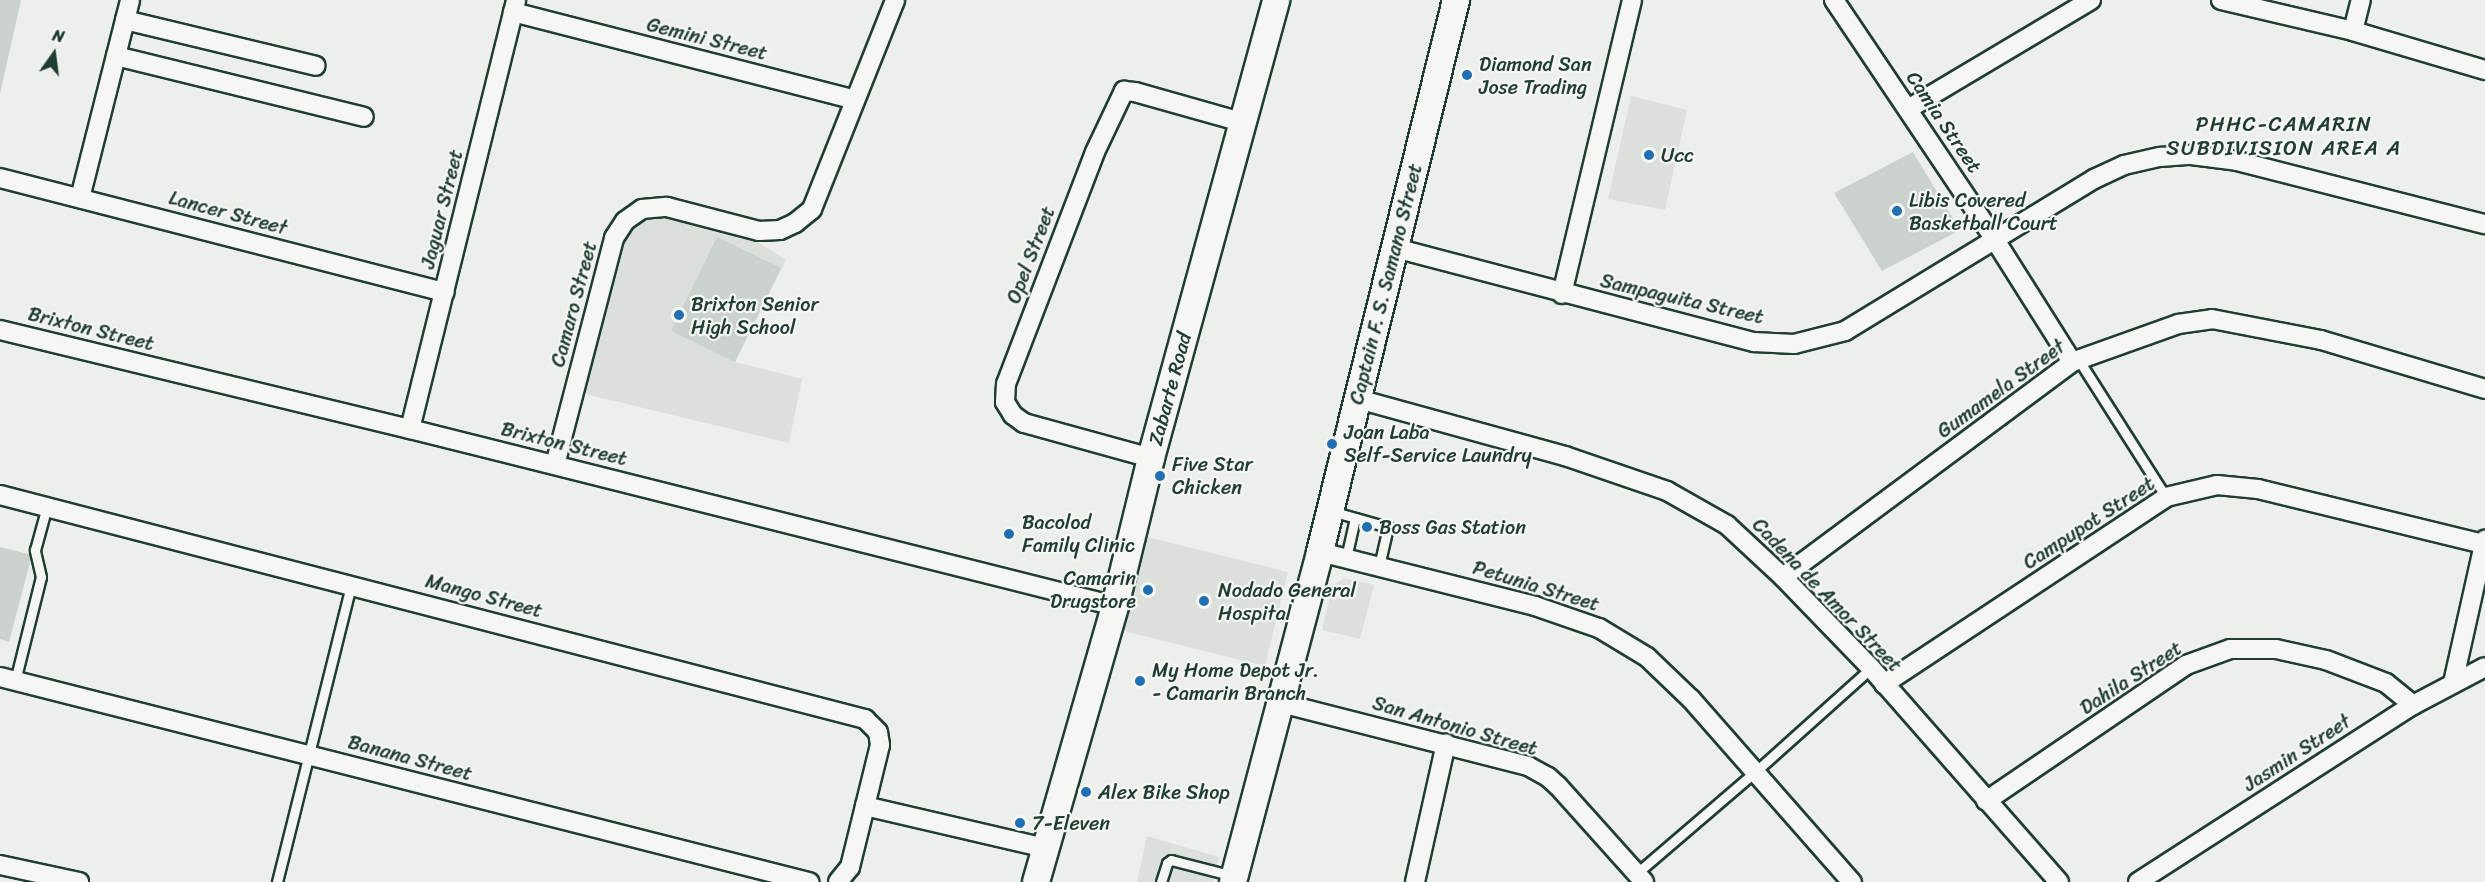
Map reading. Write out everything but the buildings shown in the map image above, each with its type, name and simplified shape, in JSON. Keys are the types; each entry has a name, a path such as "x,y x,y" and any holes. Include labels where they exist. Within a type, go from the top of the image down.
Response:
{"main road":[{"name":"Zabarte Road","path":"1036,882 1115,606 1241,122 1276,0"},
{"name":"Captain F. S. Samano Street","path":"1233,879 1320,552 1456,0"}],"street":[{"path":"80,198 129,0"},
{"name":"Camaro Street","path":"555,465 614,237 625,221 642,209 667,207 759,231 780,230 795,224 812,209 895,0"},
{"path":"1562,294 1632,0"},
{"name":"Camia Street","path":"1834,0 2075,360"},
{"path":"1908,109 2091,0"},
{"path":"2222,0 2353,32 2485,70"},
{"path":"2353,32 2361,0"},
{"name":"Gemini Street","path":"514,6 855,100"},
{"name":"Jaguar Street","path":"410,429 514,6"},
{"path":"125,20 316,66"},
{"path":"116,56 364,117"},
{"name":"Opel Street","path":"1152,458 1024,423 1013,415 1005,402 1006,384 1095,152 1124,91 1135,92 1241,122"},
{"name":"Sampaguita Street","path":"1395,248 1562,294 1754,342 1794,344 1845,331 2094,179 2124,165 2160,156 2191,156 2237,161 2485,224"},
{"name":"Lancer Street","path":"0,178 445,292"},
{"name":"Gumamela Street","path":"1783,577 2075,360 2178,324 2212,319 2321,340 2485,389"},
{"name":"Brixton Street","path":"0,330 410,429 1115,606"},
{"name":"Cadena de Amor Street","path":"1358,399 1565,456 1667,491 1727,525 1783,577 1871,668 2059,882"},
{"name":"Campupot Street","path":"1884,684 2166,497 2217,485 2258,489 2485,542"},
{"name":"Mango Street","path":"0,495 865,719 878,732 880,745 865,806"},
{"path":"2453,683 2485,542"},
{"name":"Petunia Street","path":"1320,552 1535,606 1599,628 1647,657 1691,699 1852,882"},
{"name":"Dahila Street","path":"1986,801 2186,665 2230,649 2276,649 2326,660 2386,683 2413,705"},
{"name":"Jasmin Street","path":"2138,882 2413,705 2485,667"},
{"name":"Banana Street","path":"7,679 309,755 744,875 809,882"},
{"name":"San Antonio Street","path":"1281,703 1446,743 1528,766 1548,777 1636,879"},
{"path":"1415,882 1446,743"},
{"path":"838,882 850,867 865,806 1045,848"},
{"path":"0,864 79,882"}],"lane":[{"path":"2075,360 2166,497"},
{"path":"7,679 41,577 35,550 47,506"},
{"path":"1329,510 1388,527 1379,566"},
{"path":"1346,558 1355,518"},
{"path":"278,882 351,585"},
{"path":"1636,879 1871,668"},
{"path":"1161,882 1167,863 1171,860 1233,879"}],"shaded area":[{"path":"0,0 21,0 0,94"},
{"path":"1631,96 1687,110 1665,210 1608,199"},
{"name":"Libis Covered Basketball Court","path":"1913,152 1960,230 1882,271 1834,193"},
{"name":"Brixton Senior High School","path":"651,211 747,235 786,260 735,362 802,379 789,443 581,393 620,236"},
{"path":"717,237 781,268 735,362 671,331"},
{"name":"Nodado General Hospital","path":"1143,536 1288,572 1265,666 1120,630"},
{"path":"0,547 32,555 9,642 0,639"},
{"path":"1344,578 1374,585 1360,639 1322,630 1333,585"},
{"path":"1147,836 1219,857 1213,882 1137,882"}],"place":[{"name":"Diamond San Jose Trading","path":"1467,75"},
{"name":"Ucc","path":"1649,155"},
{"name":"Libis Covered Basketball Court","path":"1897,211"},
{"name":"Brixton Senior High School","path":"679,315"},
{"name":"Joan Laba Self-Service Laundry","path":"1332,444"},
{"name":"Five Star Chicken","path":"1160,476"},
{"name":"Boss Gas Station","path":"1367,527"},
{"name":"Bacolod Family Clinic","path":"1009,534"},
{"name":"Camarin Drugstore","path":"1148,590"},
{"name":"Nodado General Hospital","path":"1204,601"},
{"name":"My Home Depot Jr. - Camarin Branch","path":"1140,681"},
{"name":"Alex Bike Shop","path":"1086,792"},
{"name":"7-Eleven","path":"1020,823"}],"district":[{"name":"PHHC-CAMARIN SUBDIVISION AREA A","path":"2284,136"}]}
